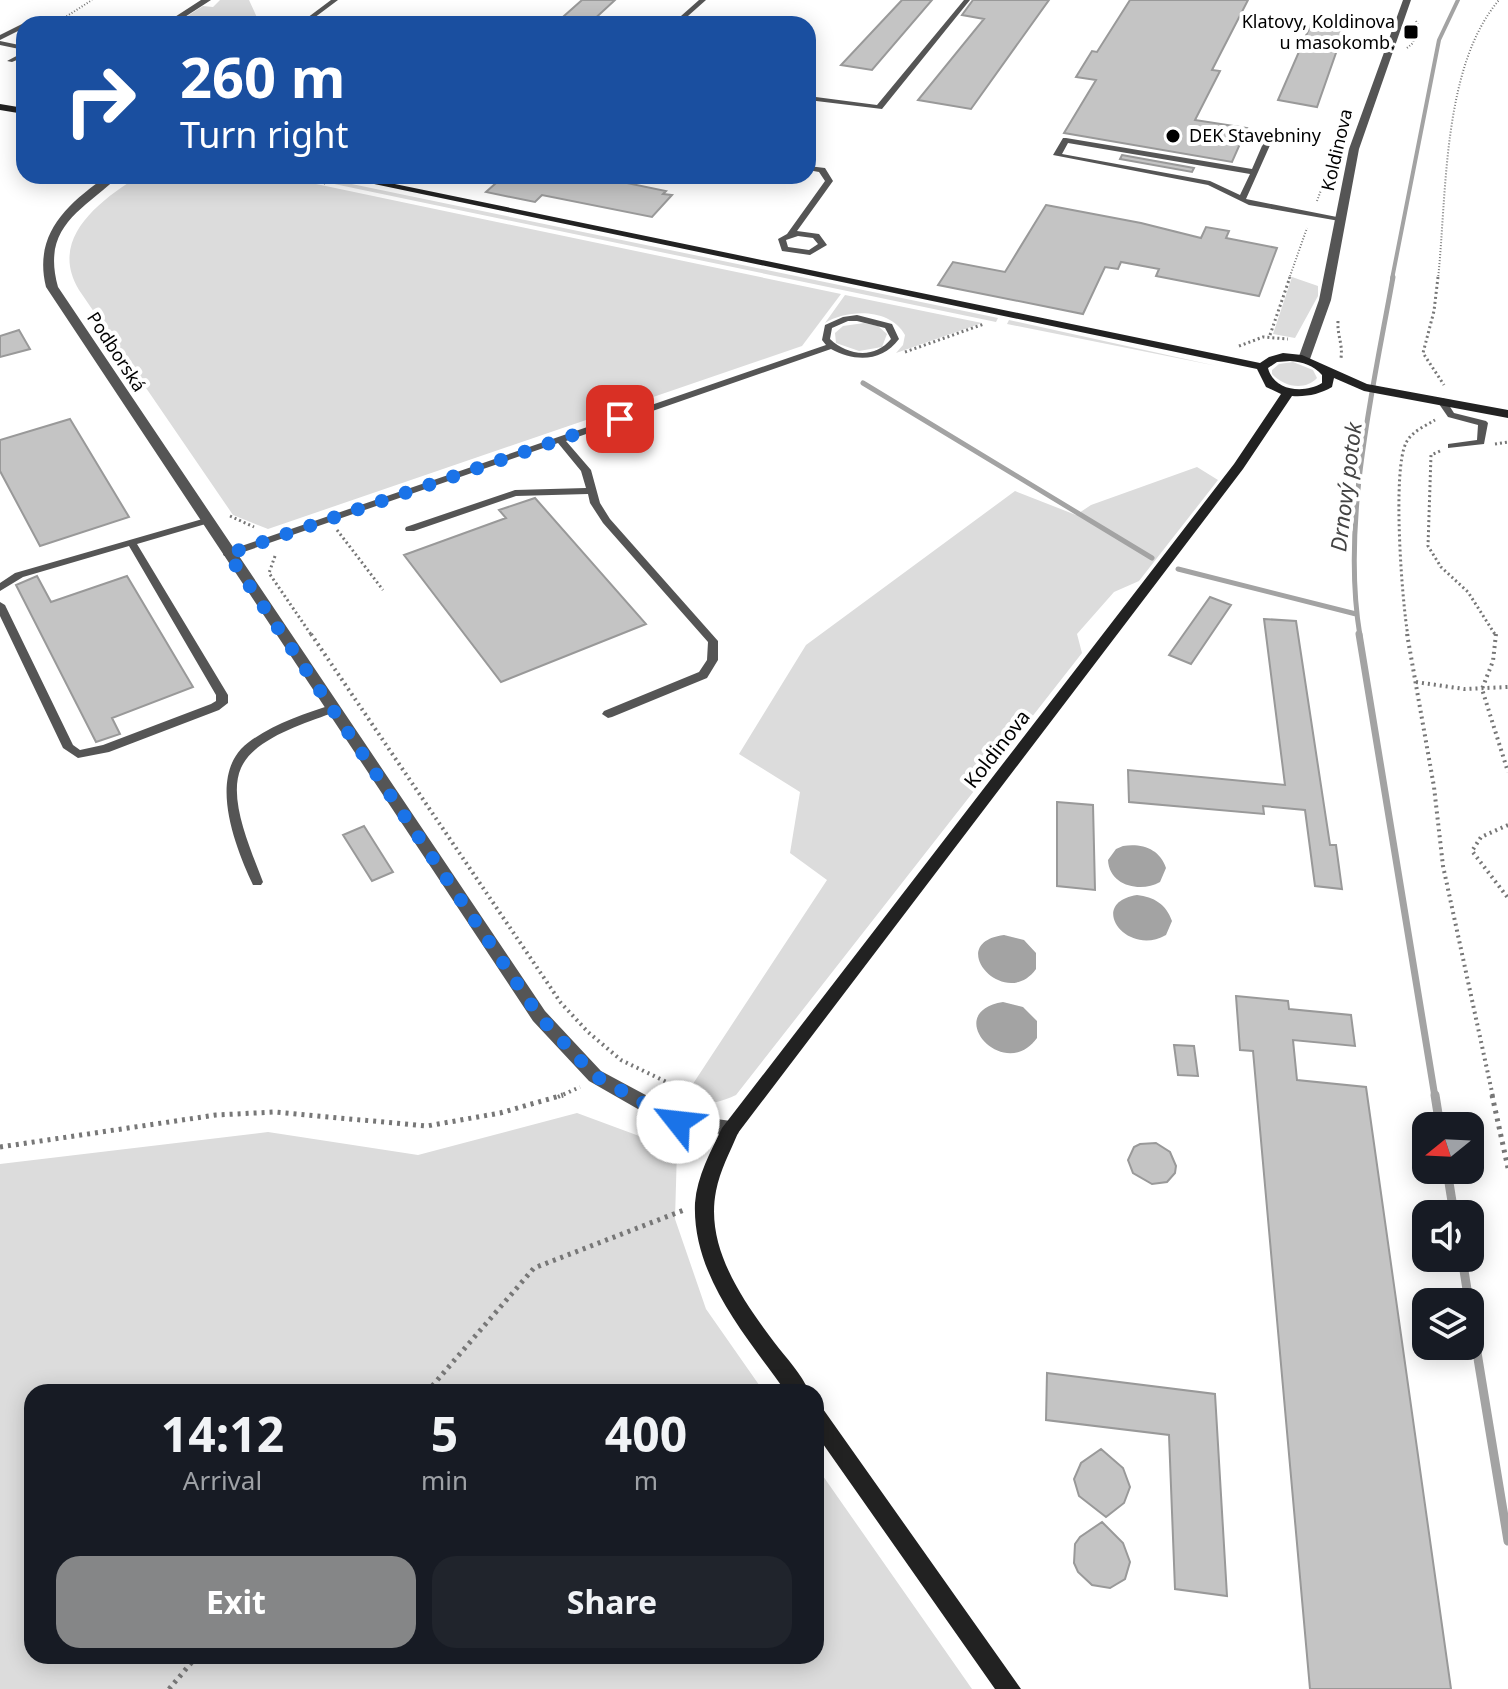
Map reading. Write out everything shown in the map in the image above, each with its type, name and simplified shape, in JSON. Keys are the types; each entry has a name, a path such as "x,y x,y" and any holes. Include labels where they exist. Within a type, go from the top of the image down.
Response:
{"main road":[{"path":"380,184 1262,367 1273,359 1304,359 1357,385 1508,414"},
{"path":"1262,367 1270,384 1289,391 1315,392 1324,387 1357,385"},
{"path":"1324,387 1329,379 1325,370"},
{"name":"Koldinova","path":"705,1202 713,1170 731,1128 1239,466 1289,391"},
{"path":"705,1202 707,1231 715,1261 736,1302 793,1384"},
{"path":"824,1427 1009,1689"}],"street":[{"path":"181,16 207,0"},
{"name":"Koldinova","path":"1304,359 1325,300 1354,149 1407,0"},
{"name":"Podborská","path":"105,184 60,222 49,241 45,260 52,287 331,709 539,1016 595,1076 678,1122"},
{"path":"678,1122 731,1128"}],"lane":[{"path":"313,16 335,0"},
{"path":"684,16 703,0"},
{"path":"816,99 879,107 967,0"},
{"path":"10,61 16,57"},
{"path":"1243,198 1271,134"},
{"path":"1254,172 1066,140 1057,155 1210,183 1249,203 1342,220"},
{"path":"791,234 829,181 822,170 816,169"},
{"path":"846,319 880,322 889,326 895,339 885,351 862,355 839,351 831,346 825,333 828,327 846,319"},
{"path":"228,554 831,346"},
{"path":"1442,401 1451,415 1483,423 1481,442 1451,446"},
{"path":"560,440 586,470 595,503 606,521 708,631 715,654 712,665 703,675 608,714"},
{"path":"410,529 515,493 593,491"},
{"path":"0,588 19,575 104,548 133,545 206,521"},
{"path":"0,605 69,748 78,754 105,749 215,707 222,703 222,695 133,545"},
{"path":"257,882 232,805 230,787 234,768 243,753 264,736 331,709"}],"path":[{"path":"67,16 92,0"},
{"path":"1444,386 1423,353 1435,307 1447,164 1472,39 1489,7 1499,0"},
{"path":"1317,200 1332,159"},
{"path":"1270,335 1312,215"},
{"path":"1442,401 1439,418 1410,436 1404,446 1401,477 1404,615 1434,787 1443,866 1508,1168"},
{"path":"1451,446 1431,455 1428,546 1441,567 1468,592 1496,634 1493,661 1482,689 1508,772"},
{"path":"335,528 383,590"},
{"path":"1416,682 1482,689 1508,687"},
{"path":"1508,825 1486,833 1474,843 1472,851 1508,898"},
{"path":"520,940 561,1003 588,1032 621,1060 681,1089 677,1099 678,1122"},
{"path":"0,1147 216,1115 274,1112 427,1126 551,1100 576,1091 595,1076"},
{"path":"434,1384 534,1268 705,1202"},
{"path":"169,1689 190,1664"}],"shaded area":[{"path":"220,0 249,0 256,16 187,16 203,6 213,7"},
{"path":"127,184 316,184 841,294 802,346 268,529 233,515 79,290 71,271 70,254 74,238 82,223 108,197"},
{"path":"334,184 352,184 998,318 996,322"},
{"path":"1292,277 1318,286 1318,296 1295,338 1273,334"},
{"path":"845,295 982,323 896,353 903,345 905,335 889,320 856,314 825,323"},
{"path":"1009,320 1217,366 1007,324"},
{"path":"864,323 878,326 887,334 882,347 859,351 836,343 835,333 843,326"},
{"path":"1293,362 1313,370 1317,378 1307,385 1294,386 1272,374 1279,364"},
{"path":"1197,467 1218,480 1139,581 1114,592 1077,634 1082,653 736,1095 709,1103 681,1102 827,880 790,853 800,792 739,754 806,645 1015,491 1076,515 1091,505"},
{"path":"1123,846 1143,847 1155,852 1166,868 1160,882 1135,887 1114,876 1108,860 1116,849"},
{"path":"1137,895 1154,900 1166,910 1172,921 1166,935 1138,940 1118,927 1113,917 1115,908 1122,900"},
{"path":"1004,935 1024,940 1036,953 1036,969 1023,980 1009,983 996,979 979,961 979,950 987,941"},
{"path":"1003,1002 1023,1007 1037,1021 1037,1038 1023,1050 1009,1053 995,1049 984,1041 977,1030 977,1018 985,1008"},
{"path":"577,1113 677,1150 675,1219 706,1309 758,1384 24,1384 24,1664 824,1664 824,1477 972,1689 0,1689 0,1164 268,1132 418,1155"}],"building":[{"path":"582,0 615,0 598,16 564,16"},
{"path":"902,0 932,0 872,70 841,65"},
{"path":"973,0 1049,0 971,109 918,100 984,19 962,15"},
{"path":"1130,0 1248,0 1212,70 1220,71 1195,120 1247,128 1232,162 1064,133 1096,80 1076,77 1092,51 1097,52"},
{"path":"1314,17 1343,22 1344,30 1317,107 1278,100"},
{"path":"1122,155 1194,168 1192,172 1120,159"},
{"path":"495,184 632,184 672,195 652,217 542,195 535,202 486,192"},
{"path":"1046,205 1201,238 1206,227 1229,231 1226,238 1277,248 1259,296 1156,276 1159,269 1121,262 1118,269 1105,267 1083,314 938,285 953,262 1005,272"},
{"path":"19,330 30,349 0,357 0,336"},
{"path":"70,419 129,517 40,546 0,471 0,440"},
{"path":"535,498 646,624 501,682 404,555 506,518 499,510"},
{"path":"37,576 51,602 127,576 193,687 112,718 120,734 96,742 16,585"},
{"path":"1210,597 1231,605 1191,664 1169,655"},
{"path":"1264,619 1296,621 1330,845 1336,845 1342,889 1315,886 1305,810 1263,806 1264,814 1129,802 1128,770 1285,785"},
{"path":"1057,802 1093,805 1095,890 1057,886"},
{"path":"364,826 393,872 372,881 343,835"},
{"path":"1236,996 1288,1001 1289,1009 1351,1015 1355,1046 1293,1040 1297,1080 1366,1087 1451,1689 1310,1689 1253,1051 1240,1050"},
{"path":"1174,1045 1194,1046 1198,1076 1178,1075"},
{"path":"1156,1143 1170,1152 1176,1166 1175,1173 1167,1182 1152,1184 1133,1173 1128,1160 1134,1147"},
{"path":"1047,1373 1215,1394 1227,1596 1175,1589 1169,1435 1046,1420"},
{"path":"1101,1449 1123,1468 1130,1487 1124,1503 1106,1517 1079,1496 1074,1479 1081,1463"},
{"path":"1102,1522 1123,1543 1130,1562 1125,1579 1110,1588 1092,1585 1078,1572 1074,1563 1075,1544"}],"waterway":[{"name":"Drnový potok","path":"1392,279 1439,40 1458,0"},
{"name":"Drnový potok","path":"1360,636 1355,593 1357,502 1369,410 1393,277"},
{"path":"863,383 1152,558"},
{"path":"1178,569 1356,614"},
{"name":"Drnový potok","path":"1359,634 1435,1097"},
{"name":"Drnový potok","path":"1435,1095 1438,1112"},
{"name":"Drnový potok","path":"1449,1184 1452,1200"},
{"name":"Drnový potok","path":"1464,1272 1467,1288"},
{"name":"Drnový potok","path":"1478,1360 1508,1541"}],"place":[{"name":"Klatovy, Koldinova u masokomb.","path":"1411,32"},
{"name":"DEK Stavebniny","path":"1173,136"}],"route":[{"path":"620,419 228,554 493,952 539,1016 595,1076 678,1122"}]}
